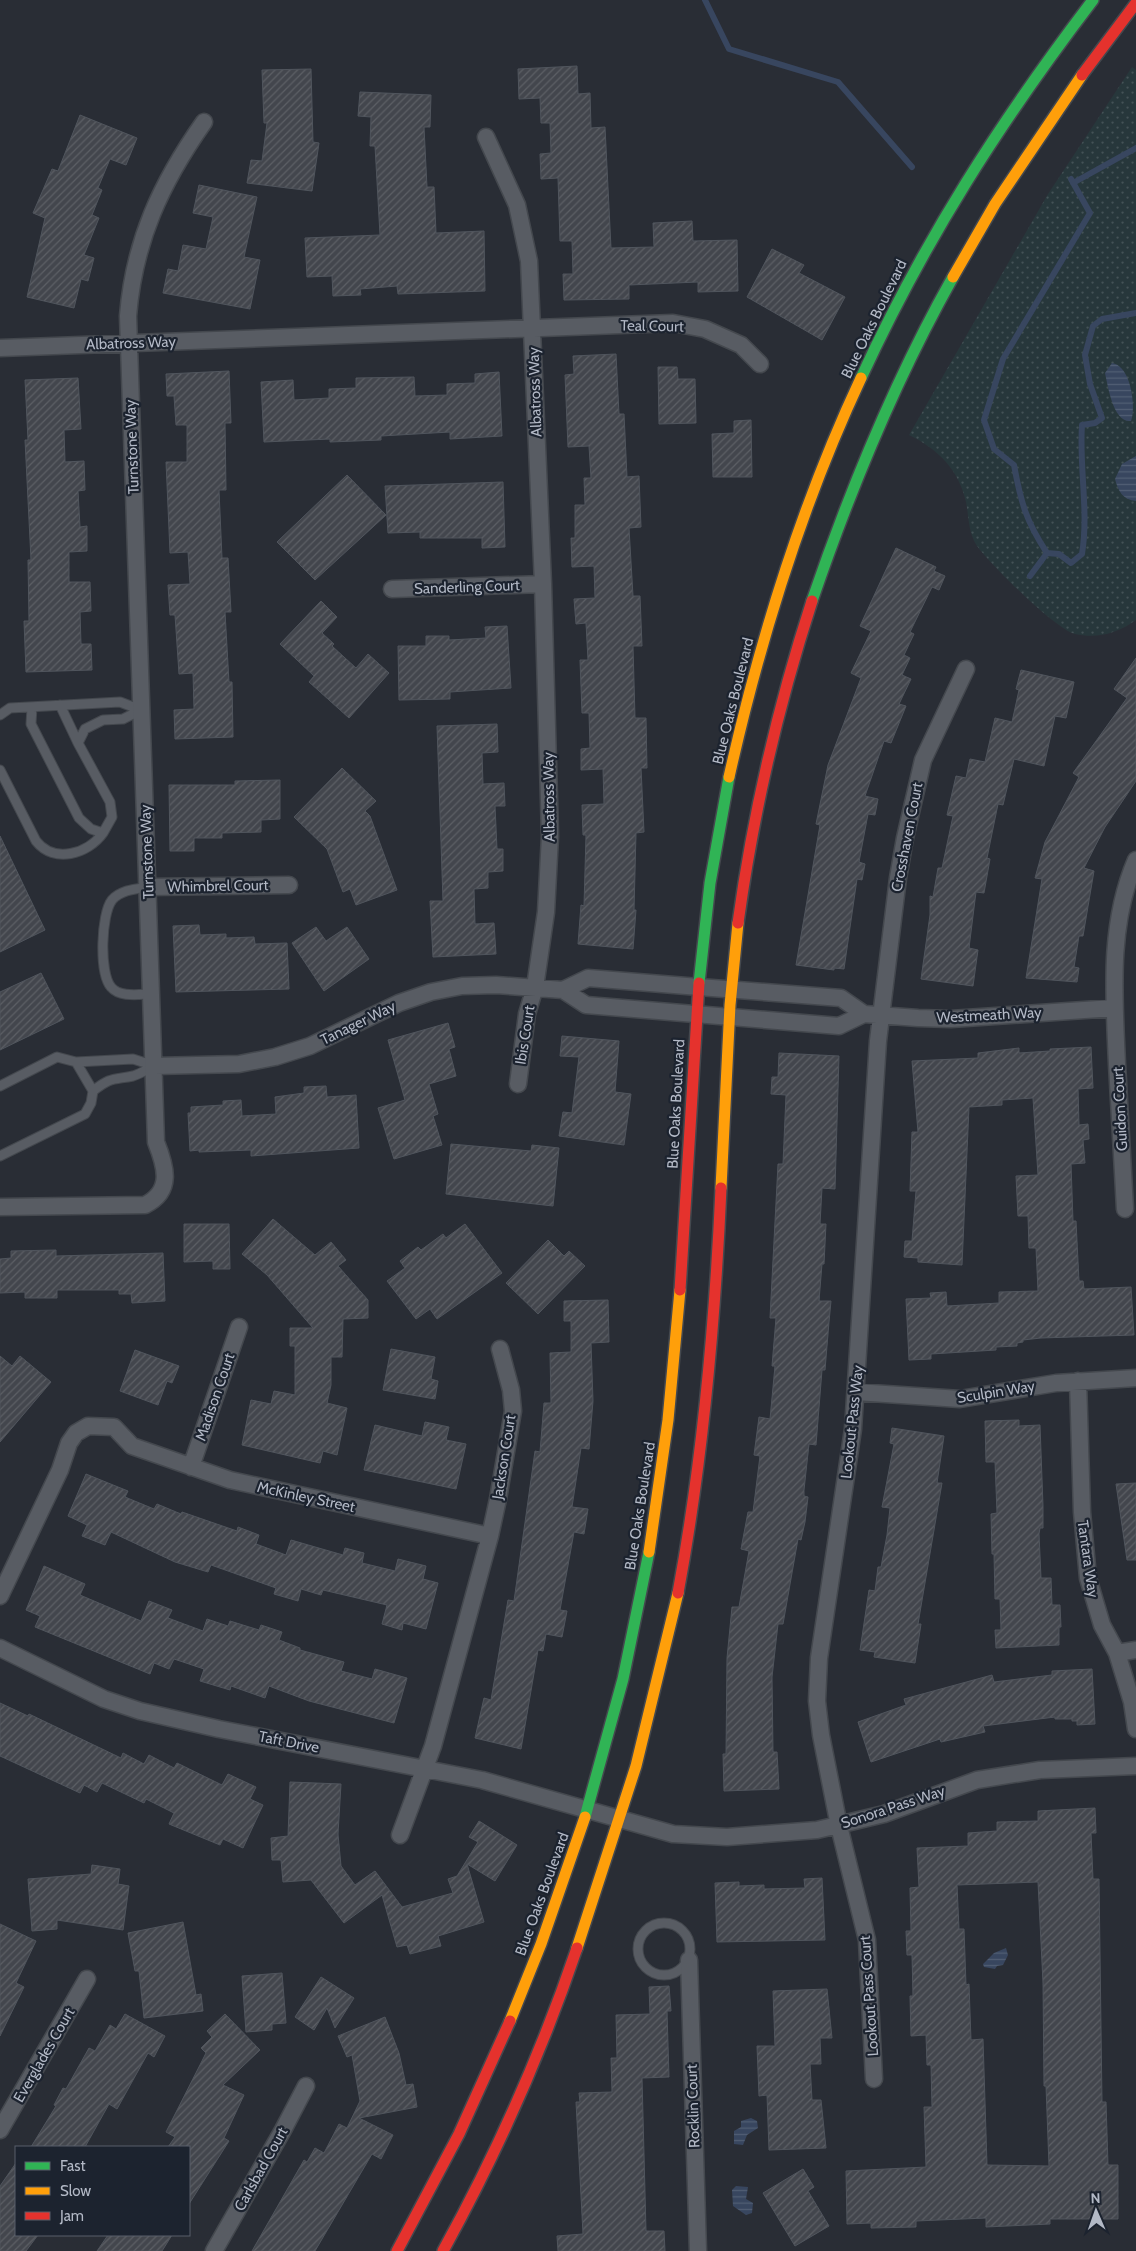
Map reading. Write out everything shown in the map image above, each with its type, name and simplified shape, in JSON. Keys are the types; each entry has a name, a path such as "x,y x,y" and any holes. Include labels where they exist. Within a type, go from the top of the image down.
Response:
{"main road":[{"name":"Blue Oaks Boulevard","path":"397,2251 458,2135 499,2045 561,1891 586,1810 637,1617 662,1475 680,1299 697,1014 710,884 720,818 741,722 774,605 800,525 818,479 880,337 946,214 981,156 1037,74 1093,0"},
{"path":"443,2251 496,2149 538,2058 620,1820 655,1696 685,1556 697,1480 714,1291 730,989 742,891 787,682 833,537 877,429 939,300 984,221 1065,95 1136,3"}],"street":[{"name":"Turnstone Way","path":"0,1207 145,1205 156,1199 163,1188 165,1174 156,1142 155,1066 128,343 130,288 134,267 149,218 172,169 204,122"},
{"path":"486,137 518,205 529,261 532,328"},
{"name":"Teal Court","path":"532,328 674,323 705,329 741,345 760,364"},
{"name":"Albatross Way","path":"0,348 532,328 543,584 550,836 546,912 534,987"},
{"name":"Sanderling Court","path":"392,589 543,584"},
{"name":"Crosshaven Court","path":"881,1016 898,878 916,788 929,744 966,668"},
{"name":"Guidon Court","path":"1125,1209 1113,983 1118,929 1125,896 1136,860"},
{"name":"Whimbrel Court","path":"148,887 289,885"},
{"path":"563,990 588,978 699,987"},
{"name":"Tanager Way","path":"155,1066 239,1064 275,1057 310,1046 399,1003 431,992 462,986 534,987 563,990 586,1005 728,1017"},
{"name":"Ibis Court","path":"518,1084 527,1014 534,987"},
{"name":"Westmeath Way","path":"699,987 841,998 864,1014 881,1016 951,1019 1114,1008"},
{"path":"728,1017 839,1026 864,1014"},
{"name":"Lookout Pass Way","path":"839,1826 821,1735 817,1701 818,1658 849,1461 856,1392 881,1016"},
{"name":"Madison Court","path":"190,1468 239,1327"},
{"name":"Jackson Court","path":"490,1536 513,1411 511,1390 500,1349"},
{"name":"Sculpin Way","path":"856,1392 960,1399 1037,1385 1136,1378"},
{"name":"Tantara Way","path":"1078,1381 1082,1512 1088,1578 1102,1625 1117,1653 1132,1702 1136,1728"},
{"name":"McKinley Street","path":"0,1596 60,1470 69,1444 76,1433 88,1426 114,1427 132,1446 190,1468 273,1490 490,1536"},
{"path":"400,1835 433,1746 490,1536"},
{"name":"Taft Drive","path":"0,1648 81,1688 140,1711 219,1729 424,1767 482,1780 586,1810"},
{"path":"1117,1653 1136,1650"},
{"name":"Sonora Pass Way","path":"586,1810 673,1834 727,1837 789,1833 839,1826 884,1814 977,1780 1040,1770 1136,1766"},
{"name":"Lookout Pass Court","path":"839,1826 867,1940 874,2079"},
{"name":"Rocklin Court","path":"688,1960 698,2251"},
{"name":"Everglades Court","path":"0,2130 87,1979"},
{"name":"Carlsbad Court","path":"214,2251 306,2086"}],"lane":[{"path":"0,714 10,708 120,702 141,710"},
{"path":"0,770 36,841 42,848 50,853 79,852 96,844 112,817 110,802 60,705"},
{"path":"32,706 31,724 79,818 91,829 103,833"},
{"path":"78,743 85,729 103,720 123,719 141,710"},
{"path":"148,887 120,893 106,909 103,926 104,962 110,987 120,993 152,994"},
{"path":"0,1086 57,1057 76,1062 133,1060 155,1066"},
{"path":"0,1156 85,1114 91,1103 93,1091 76,1062"},
{"path":"93,1091 114,1077 134,1076 155,1066"},
{"path":"668,1923 683,1930 690,1942 688,1960 676,1972 661,1975 647,1969 639,1956 639,1941 645,1931 651,1927 656,1924 668,1923"}],"shaded area":[{"path":"1132,67 1136,70 1136,620 1107,634 1092,636 1075,634 1053,621 1023,595 984,554 977,546 972,535 963,491 953,470 938,454 909,435 1048,194"}],"water":[{"path":"1112,363 1119,366 1124,372 1131,389 1133,407 1131,421 1125,420 1120,416 1112,403 1105,373"},
{"path":"1136,456 1136,501 1124,497 1115,479 1122,464"},
{"path":"1006,1948 1008,1955 1003,1965 997,1966 995,1969 984,1967 983,1964 994,1953"},
{"path":"751,2118 757,2121 758,2128 747,2135 743,2145 734,2144 734,2131 741,2127 741,2121"},
{"path":"736,2186 748,2187 746,2199 753,2203 752,2213 746,2215 733,2206 732,2190"}],"building":[{"path":"577,66 578,94 590,93 591,128 605,127 611,248 654,247 653,223 692,221 693,241 737,240 738,291 698,292 698,282 629,285 629,299 564,300 563,274 573,274 572,241 560,241 558,178 541,179 540,154 551,153 550,123 541,123 540,98 519,99 518,69"},
{"path":"311,69 313,142 319,143 312,191 247,183 251,160 262,161 267,123 264,123 262,70"},
{"path":"360,92 431,95 430,127 424,127 427,187 434,187 436,233 484,231 485,291 398,294 397,286 360,289 361,295 333,296 332,276 307,277 305,238 380,235 375,146 370,146 371,117 358,116"},
{"path":"80,115 137,138 126,165 110,159 98,188 102,190 92,215 99,218 84,255 94,258 88,281 81,279 74,308 27,297 45,218 33,213 52,169 58,171"},
{"path":"199,185 257,197 244,257 260,260 250,309 163,293 168,269 178,271 183,245 206,249 213,217 193,213"},
{"path":"772,249 804,265 799,273 845,297 822,340 747,297"},
{"path":"616,354 619,414 624,414 627,477 639,476 641,527 629,528 633,596 640,596 642,646 633,646 635,718 646,718 647,768 641,768 644,832 636,833 634,910 636,910 633,949 578,944 581,905 584,906 586,835 583,835 582,805 604,804 603,769 581,770 581,749 590,748 589,713 582,713 580,660 588,660 586,623 576,624 574,599 595,598 594,566 572,567 571,538 575,538 575,505 585,505 584,478 591,478 589,446 568,447 565,375 574,374 573,356"},
{"path":"658,367 677,367 678,379 695,379 696,423 659,424"},
{"path":"229,371 231,423 225,423 226,490 219,490 222,558 228,558 231,612 225,612 229,682 232,682 233,737 175,739 174,710 194,709 193,673 179,674 175,615 170,615 168,585 190,584 188,552 170,553 166,462 187,462 187,425 176,425 174,396 167,396 166,374"},
{"path":"499,372 502,436 450,439 450,432 381,436 381,440 330,442 330,439 264,442 261,382 293,380 294,400 329,398 329,389 356,388 356,378 414,377 415,396 447,395 447,384 475,383 475,374"},
{"path":"78,378 81,429 64,430 65,462 84,461 85,490 78,491 80,527 87,526 87,551 69,552 69,582 90,582 91,611 80,612 81,644 91,644 92,670 26,672 24,621 29,621 28,560 31,560 25,440 28,440 25,380"},
{"path":"751,420 752,477 713,477 712,434 734,433 734,421"},
{"path":"347,475 386,515 315,580 277,542"},
{"path":"503,482 505,547 482,548 482,538 420,538 420,532 388,533 385,486"},
{"path":"896,548 936,567 934,571 945,576 939,590 932,587 910,632 914,634 904,655 910,658 902,675 911,679 899,704 906,706 891,743 884,741 865,796 878,799 875,815 868,814 859,862 865,864 862,880 857,879 844,969 834,968 834,970 796,965 820,825 816,824 828,765 861,678 851,673 871,631 860,626"},
{"path":"321,601 337,617 322,633 334,644 332,646 356,668 368,654 389,673 349,718 309,682 314,676 280,644"},
{"path":"507,626 511,688 450,692 450,699 399,700 398,646 426,646 426,636 449,636 449,640 486,638 485,627"},
{"path":"1136,658 1136,781 1105,827 1084,868 1094,871 1083,936 1079,936 1074,967 1079,968 1077,982 1026,978 1042,879 1035,878 1045,842 1079,777 1073,773 1127,698 1114,689"},
{"path":"1021,670 1074,682 1066,718 1055,716 1044,766 1014,759 1003,805 998,804 987,858 990,859 984,893 976,892 969,948 978,950 973,986 921,979 930,915 930,896 933,897 938,868 942,868 953,816 947,815 956,776 966,778 970,759 985,762 995,718 1012,722 1019,690 1016,689"},
{"path":"497,724 498,752 482,753 483,784 504,783 505,806 495,806 497,849 503,849 503,871 488,872 488,888 474,889 475,924 494,923 496,954 433,957 430,901 443,901 437,726"},
{"path":"342,768 376,801 365,811 370,816 397,890 356,905 350,889 343,892 327,849 294,817"},
{"path":"280,780 280,819 261,820 261,832 222,833 222,838 194,838 194,851 170,851 169,785 235,785 235,781"},
{"path":"0,836 45,930 0,952"},
{"path":"199,925 200,935 226,934 226,938 254,937 255,944 287,943 289,989 176,992 173,926"},
{"path":"316,927 326,941 347,927 369,959 324,991 292,943"},
{"path":"41,973 64,1019 0,1050 0,992"},
{"path":"448,1023 455,1047 449,1049 456,1076 429,1084 438,1114 433,1116 442,1145 394,1159 378,1108 405,1100 388,1040"},
{"path":"562,1036 619,1041 615,1092 631,1094 624,1145 559,1136 563,1112 572,1113 579,1057 560,1056"},
{"path":"1091,1047 1093,1088 1078,1089 1079,1125 1088,1124 1089,1139 1083,1140 1085,1163 1071,1164 1073,1221 1076,1221 1079,1281 1083,1281 1084,1289 1131,1287 1134,1335 1023,1340 1023,1342 1017,1343 1017,1346 996,1347 996,1350 931,1354 931,1359 909,1360 906,1299 931,1298 930,1293 946,1292 947,1306 999,1303 999,1292 1038,1291 1036,1248 1029,1248 1028,1216 1018,1216 1016,1176 1038,1175 1033,1098 1002,1100 1002,1105 969,1107 962,1265 918,1262 918,1258 904,1257 905,1241 912,1241 916,1191 910,1191 912,1132 918,1132 912,1061 978,1058 978,1053 1019,1048 1019,1053"},
{"path":"779,1053 839,1056 835,1189 822,1188 820,1224 826,1224 824,1264 822,1264 819,1301 831,1301 825,1370 822,1370 816,1445 809,1444 804,1490 804,1496 808,1497 805,1522 801,1540 798,1539 783,1624 778,1624 772,1677 773,1752 777,1752 779,1789 724,1791 723,1754 726,1754 727,1658 732,1607 739,1607 749,1551 741,1549 748,1512 753,1512 760,1456 754,1455 759,1417 770,1419 775,1366 772,1366 776,1318 770,1318 778,1164 783,1164 786,1095 771,1094 772,1077 778,1077"},
{"path":"326,1086 327,1097 356,1095 359,1148 251,1156 251,1150 190,1151 188,1113 191,1113 191,1107 223,1105 223,1101 241,1100 242,1116 276,1114 275,1097 304,1093 304,1087"},
{"path":"451,1144 531,1151 532,1145 559,1148 553,1206 446,1194"},
{"path":"273,1219 315,1255 331,1242 346,1260 338,1266 368,1300 368,1318 343,1319 342,1357 331,1357 331,1385 327,1403 347,1408 337,1455 323,1451 320,1463 242,1445 251,1400 271,1404 274,1391 295,1395 295,1346 290,1346 290,1328 313,1328 267,1275 242,1254"},
{"path":"184,1224 229,1224 230,1269 213,1269 213,1261 184,1262"},
{"path":"465,1224 502,1273 437,1319 430,1309 416,1319 387,1281 405,1268 400,1261 418,1247 421,1250 443,1234 446,1238"},
{"path":"548,1240 564,1256 569,1251 585,1266 538,1314 506,1283"},
{"path":"56,1250 56,1256 163,1253 165,1301 132,1303 131,1294 119,1294 119,1290 57,1290 57,1298 25,1298 25,1292 0,1293 0,1259 11,1258 11,1251"},
{"path":"608,1300 609,1342 591,1343 593,1401 589,1449 581,1448 572,1507 588,1509 584,1534 574,1532 560,1610 567,1611 562,1637 546,1634 543,1651 538,1650 521,1749 475,1738 484,1698 491,1700 508,1600 514,1601 535,1451 540,1452 544,1403 551,1403 550,1353 571,1352 571,1321 564,1321 564,1301"},
{"path":"391,1349 435,1357 431,1379 438,1381 435,1399 383,1390"},
{"path":"135,1350 179,1366 172,1383 167,1381 158,1405 120,1391"},
{"path":"0,1356 12,1366 20,1356 51,1382 0,1442"},
{"path":"1019,1420 1019,1426 1040,1425 1043,1506 1043,1528 1040,1528 1039,1534 1041,1578 1051,1578 1052,1605 1060,1605 1061,1627 1059,1627 1059,1645 996,1648 995,1630 1001,1630 1000,1599 995,1599 994,1554 992,1554 991,1514 997,1513 995,1462 986,1462 985,1421"},
{"path":"425,1422 449,1427 446,1440 466,1444 456,1489 364,1470 375,1425 422,1436"},
{"path":"892,1428 944,1436 937,1483 942,1483 918,1624 921,1624 915,1663 874,1657 875,1652 860,1650 869,1590 875,1591 878,1567 881,1567 887,1535 890,1508 882,1507 894,1444 890,1443"},
{"path":"86,1474 128,1491 125,1497 154,1509 157,1504 181,1514 182,1512 237,1531 238,1527 259,1535 256,1544 286,1555 291,1540 343,1555 345,1548 364,1553 362,1563 395,1571 398,1559 426,1566 423,1579 438,1583 426,1629 403,1623 402,1630 382,1624 387,1605 323,1590 321,1595 301,1589 298,1601 274,1594 276,1588 211,1565 208,1572 175,1562 111,1532 105,1545 82,1536 87,1525 68,1516"},
{"path":"1136,1483 1136,1560 1127,1560 1116,1484"},
{"path":"44,1566 85,1584 80,1595 141,1621 149,1601 172,1610 168,1618 203,1631 207,1619 228,1626 230,1621 259,1630 261,1625 282,1632 279,1640 300,1648 300,1650 344,1662 341,1671 372,1679 375,1669 407,1678 394,1723 309,1701 269,1686 265,1698 231,1686 230,1690 200,1681 204,1669 174,1659 169,1669 154,1663 150,1674 35,1627 40,1616 26,1610"},
{"path":"1092,1669 1095,1724 1077,1725 1077,1721 1072,1721 1072,1719 1055,1719 1055,1717 983,1726 985,1732 941,1742 940,1739 871,1762 858,1722 906,1705 904,1699 992,1675 994,1682 1052,1675 1052,1671"},
{"path":"0,1703 28,1716 29,1714 121,1758 123,1753 144,1764 149,1755 174,1768 177,1763 222,1785 228,1774 256,1787 250,1799 263,1805 243,1848 223,1839 220,1845 169,1824 174,1813 146,1799 144,1803 102,1783 97,1792 84,1785 80,1793 0,1756"},
{"path":"290,1782 341,1784 338,1834 341,1866 355,1885 375,1871 402,1907 453,1893 448,1879 457,1876 478,1842 469,1837 479,1821 517,1845 495,1881 467,1864 484,1922 438,1936 441,1946 410,1954 407,1945 397,1947 382,1895 344,1923 311,1880 283,1882 281,1860 272,1860 271,1838 288,1836"},
{"path":"1095,1808 1096,1833 1091,1833 1093,1879 1099,1879 1102,2102 1106,2102 1108,2165 1118,2165 1118,2219 1050,2219 1050,2224 986,2227 986,2218 916,2221 916,2227 871,2228 871,2223 847,2224 846,2171 926,2167 924,2107 932,2107 931,2065 927,2065 926,2035 911,2036 910,1996 913,1996 912,1955 907,1955 906,1931 911,1931 910,1888 919,1887 917,1848 968,1846 968,1833 997,1831 997,1822 1038,1821 1038,1811","holes":["1038,1882 1043,1983 1044,2086 1046,2086 1049,2166 987,2165 983,2039 971,2040 969,1984 966,1985 964,1929 959,1929 957,1885"]},
{"path":"92,1865 120,1869 118,1884 129,1886 123,1930 57,1920 57,1929 32,1931 28,1879 91,1874"},
{"path":"822,1878 825,1940 717,1942 715,1883 739,1882 739,1886 764,1885 764,1889 805,1888 804,1879"},
{"path":"183,1922 196,1995 201,1994 203,2011 144,2018 139,1971 135,1971 128,1933"},
{"path":"0,1924 36,1941 16,1983 24,1987 0,2036"},
{"path":"282,1973 286,2023 272,2024 272,2030 246,2032 242,1976"},
{"path":"321,1977 354,1998 335,2028 327,2008 314,2030 295,2017"},
{"path":"669,1986 671,2011 667,2011 669,2077 642,2078 646,2231 664,2231 665,2251 558,2251 557,2236 583,2234 576,2102 580,2102 579,2093 612,2092 611,2058 617,2058 616,2015 650,2014 649,1987"},
{"path":"827,1989 832,2038 820,2038 821,2064 810,2064 812,2100 821,2100 826,2148 769,2150 767,2095 759,2096 757,2046 775,2046 773,1991"},
{"path":"125,2014 165,2036 154,2057 148,2053 117,2109 109,2104 86,2146 32,2146 56,2106 54,2105 63,2088 66,2089 89,2048 95,2051 110,2025 116,2029"},
{"path":"225,2014 260,2050 223,2085 244,2095 224,2138 229,2141 190,2202 190,2146 169,2146 175,2137 166,2132 206,2053 201,2048 212,2037 207,2031"},
{"path":"385,2017 399,2053 406,2085 413,2084 417,2107 359,2118 393,2135 381,2159 372,2154 315,2251 252,2251 304,2160 307,2162 315,2148 324,2153 339,2124 347,2128 360,2101 352,2055 347,2057 338,2036"},
{"path":"15,2164 15,2236 37,2236 26,2251 0,2251 0,2186"},
{"path":"803,2169 814,2187 808,2191 829,2226 795,2246 763,2193"},
{"path":"107,2236 171,2236 162,2251 97,2251"}],"waterway":[{"path":"705,0 729,49 838,82 912,167"},
{"path":"1073,183 1136,148"},
{"path":"1071,179 1090,213 1003,359 984,420 994,449 1014,465 1025,511 1040,542 1047,553 1059,554 1071,563 1082,554 1084,538 1082,425 1095,423 1102,418 1090,384 1085,355 1093,326 1102,319 1136,313"},
{"path":"1030,576 1047,553"}],"traffic: fast":[{"path":"861,378 911,277 966,183 1027,91 1093,0"},
{"path":"812,601 842,518 875,436 912,355 953,277"},
{"path":"699,983 710,883 729,777"},
{"path":"585,1817 623,1679 649,1552"}],"traffic: slow":[{"path":"953,277 995,204 1082,75"},
{"path":"729,777 754,674 784,574 819,475 861,378"},
{"path":"721,1188 730,1005 738,923"},
{"path":"649,1552 668,1420 680,1290"},
{"path":"577,1948 636,1766 678,1593"},
{"path":"510,2021 541,1944 585,1817"}],"traffic: jam":[{"path":"1082,75 1136,3"},
{"path":"738,923 751,841 768,760 788,680 812,601"},
{"path":"680,1290 699,983"},
{"path":"678,1593 687,1543 707,1391 721,1188"},
{"path":"443,2251 482,2177 517,2103 577,1948"},
{"path":"397,2251 459,2134 510,2021"}]}
